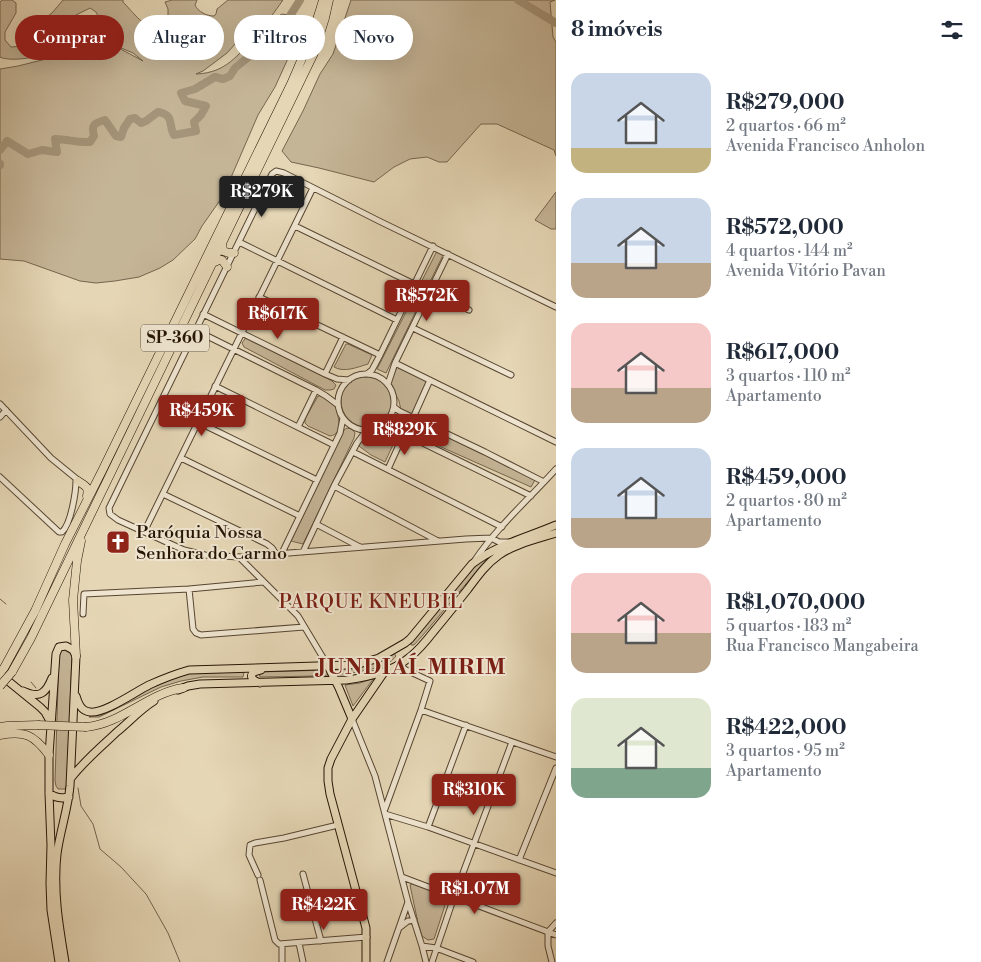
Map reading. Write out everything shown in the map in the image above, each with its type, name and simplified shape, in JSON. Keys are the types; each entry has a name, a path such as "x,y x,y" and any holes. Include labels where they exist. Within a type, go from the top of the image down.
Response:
{"highway":[{"name":"SP-360","path":"0,686 4,672 35,611 65,544 291,84 306,50 323,0"},
{"name":"SP-360","path":"4,672 30,638 314,53 326,18 329,0"},
{"path":"222,241 223,251 229,254 234,253"},
{"path":"212,263 222,260 227,267"},
{"path":"77,480 87,482 102,471"},
{"path":"77,480 87,487 88,490 81,513"},
{"path":"76,656 73,600 83,529"},
{"path":"0,727 38,725 86,728 97,726 107,723 170,690 183,688"},
{"path":"0,736 12,734 28,735 40,742 49,755"}],"main road":[{"path":"74,688 81,707 85,711 95,712 109,707 164,678 189,670 359,664 398,653 472,564 496,548 556,524"},
{"path":"70,778 86,760 150,704 183,688 200,684 361,678 386,671 413,654 426,642 483,570 498,556 514,547 556,533"},
{"path":"410,639 409,648 413,654"},
{"path":"59,962 51,910 49,755 56,654 59,647 66,646 73,650 76,656 69,797 59,840 56,873 57,907 65,962"},
{"path":"397,665 398,653"},
{"path":"328,666 352,719"},
{"path":"263,683 252,679 253,673 271,668"},
{"path":"366,962 367,936 363,915 330,794 328,768 352,719 386,671"},
{"path":"4,672 26,697 45,712 51,722"},
{"path":"20,690 30,694 38,695 43,693 50,684 55,672"},
{"path":"49,793 53,797 58,798 69,797"}],"street":[{"path":"513,542 503,542 491,538 239,557 205,555 184,550 113,517 109,512 110,506 195,330 274,172 284,173 556,307"},
{"path":"144,532 313,188"},
{"path":"295,226 414,284"},
{"path":"239,242 397,320"},
{"path":"367,374 379,377 388,384 392,391 394,407 392,414 384,424 366,431 347,423 338,405 338,399 342,389 350,380 367,374 372,370 433,246"},
{"path":"388,384 395,363 448,254"},
{"path":"430,292 469,310"},
{"path":"259,297 380,355"},
{"path":"203,314 325,374 337,379 350,380"},
{"path":"413,328 511,375"},
{"path":"195,330 316,390 338,405"},
{"path":"325,374 343,337"},
{"path":"395,363 556,442"},
{"path":"413,418 430,380"},
{"path":"215,386 334,445"},
{"path":"298,427 316,390"},
{"path":"0,404 51,458 77,480 70,518 65,530 59,532 0,476"},
{"path":"394,407 544,482"},
{"path":"0,417 6,410"},
{"path":"279,554 300,516 340,433 343,418"},
{"path":"198,422 317,480"},
{"path":"384,424 531,496"},
{"path":"303,552 334,486 360,438 366,431"},
{"path":"388,469 404,434"},
{"path":"353,452 502,527"},
{"path":"181,458 300,516"},
{"path":"472,564 491,538 556,469"},
{"path":"334,486 438,541"},
{"path":"163,494 267,544 279,554"},
{"path":"316,524 360,547"},
{"path":"341,548 344,544 343,538"},
{"path":"239,557 298,616 328,666"},
{"path":"83,614 84,594 189,589 262,582"},
{"path":"189,589 193,629 200,635 304,627"},
{"path":"385,812 430,681 397,665"},
{"path":"421,710 556,758"},
{"path":"352,719 376,776 408,902 426,962"},
{"path":"428,827 466,725"},
{"path":"432,962 454,897 512,742"},
{"path":"519,860 556,768"},
{"path":"385,812 556,873"},
{"path":"338,825 255,843 250,845 249,855 259,878 275,940 279,944 367,936"},
{"path":"302,874 321,941"},
{"path":"402,877 556,936"},
{"path":"387,962 408,902"},
{"path":"399,928 414,920"},
{"path":"552,962 548,946 548,932 556,923"},
{"path":"299,943 303,962"},
{"path":"282,945 282,962"},
{"path":"422,946 436,948 473,962"}],"shaded area":[{"path":"2,0 12,0 16,3 16,13 5,32 5,40 11,47 15,47 15,59 0,57 0,2"},
{"path":"63,0 123,0 135,15 134,54 124,49 124,15 98,15 90,8 76,15 49,15"},
{"path":"172,0 197,0 195,5 198,10 210,15 168,15 165,2"},
{"path":"228,0 283,0 273,15 234,15 234,45 224,55 224,15 215,15 217,9"},
{"path":"351,0 555,0 550,2 553,37 556,42 556,156 554,150 497,124 481,124 447,162 439,162 427,157 410,159 394,167 374,182 291,162 282,151 335,48 335,60 413,60 413,15 346,15"},
{"path":"124,51 134,56 134,60 143,61 142,60 218,60 196,74 208,73 218,69 227,65 234,58 234,60 287,60 275,87 258,115 223,196 195,239 173,260 160,268 139,277 96,283 80,281 24,261 0,259 0,69 42,60 124,60"},
{"path":"556,192 556,229 551,229 535,220"},
{"path":"437,251 443,255 386,373 377,369"},
{"path":"247,336 332,381 336,385 334,389 325,390 244,347 242,343"},
{"path":"346,344 372,355 368,364 347,369 334,367"},
{"path":"397,367 428,382 412,415 401,410 399,401 390,384"},
{"path":"362,375 372,375 381,379 389,387 393,401 389,415 381,423 372,427 362,427 353,423 345,415 341,406 341,396 345,387 353,379"},
{"path":"318,396 322,396 335,403 339,428 335,434 330,436 305,423 305,419"},
{"path":"401,414 535,480 531,487 421,438 397,425 394,420 395,416"},
{"path":"347,428 352,429 355,433 354,438 303,544 291,541 344,430"},
{"path":"387,428 398,434 385,462 359,446 365,436 375,435"},
{"path":"492,553 423,635 414,645 411,645 478,563"},
{"path":"69,649 72,654 67,784 65,789 58,789 55,781 59,655 61,650"},
{"path":"394,653 396,656 387,663 373,669 333,675 260,677 259,672 330,670 365,665"},
{"path":"241,670 244,672 243,677 203,677 161,687 99,717 89,717 106,711 155,685 188,673"},
{"path":"374,678 353,706 345,685 360,683"},
{"path":"414,883 448,896 434,939 428,940 422,936 410,885"}],"waterway":[{"path":"0,150 7,141 28,154 42,150 57,152 55,139 90,142 94,136 94,125 105,120 116,136 121,137 130,119 135,118 141,123 158,112 167,115 174,135 196,131 194,122 206,106 185,101 181,93 195,89 215,77 223,79 230,76 235,68 262,46 288,19 300,0"},
{"path":"518,0 556,23"},
{"path":"0,599 6,604"},
{"path":"31,682 36,688"},
{"path":"78,788 81,806 93,824 100,849 121,867 146,894 168,933 180,962"}],"place":[{"name":"Paróquia Nossa Senhora do Carmo","path":"118,542"}],"district":[{"name":"PARQUE KNEUBIL","path":"371,602"},
{"name":"JUNDIAÍ-MIRIM","path":"412,667"}]}
